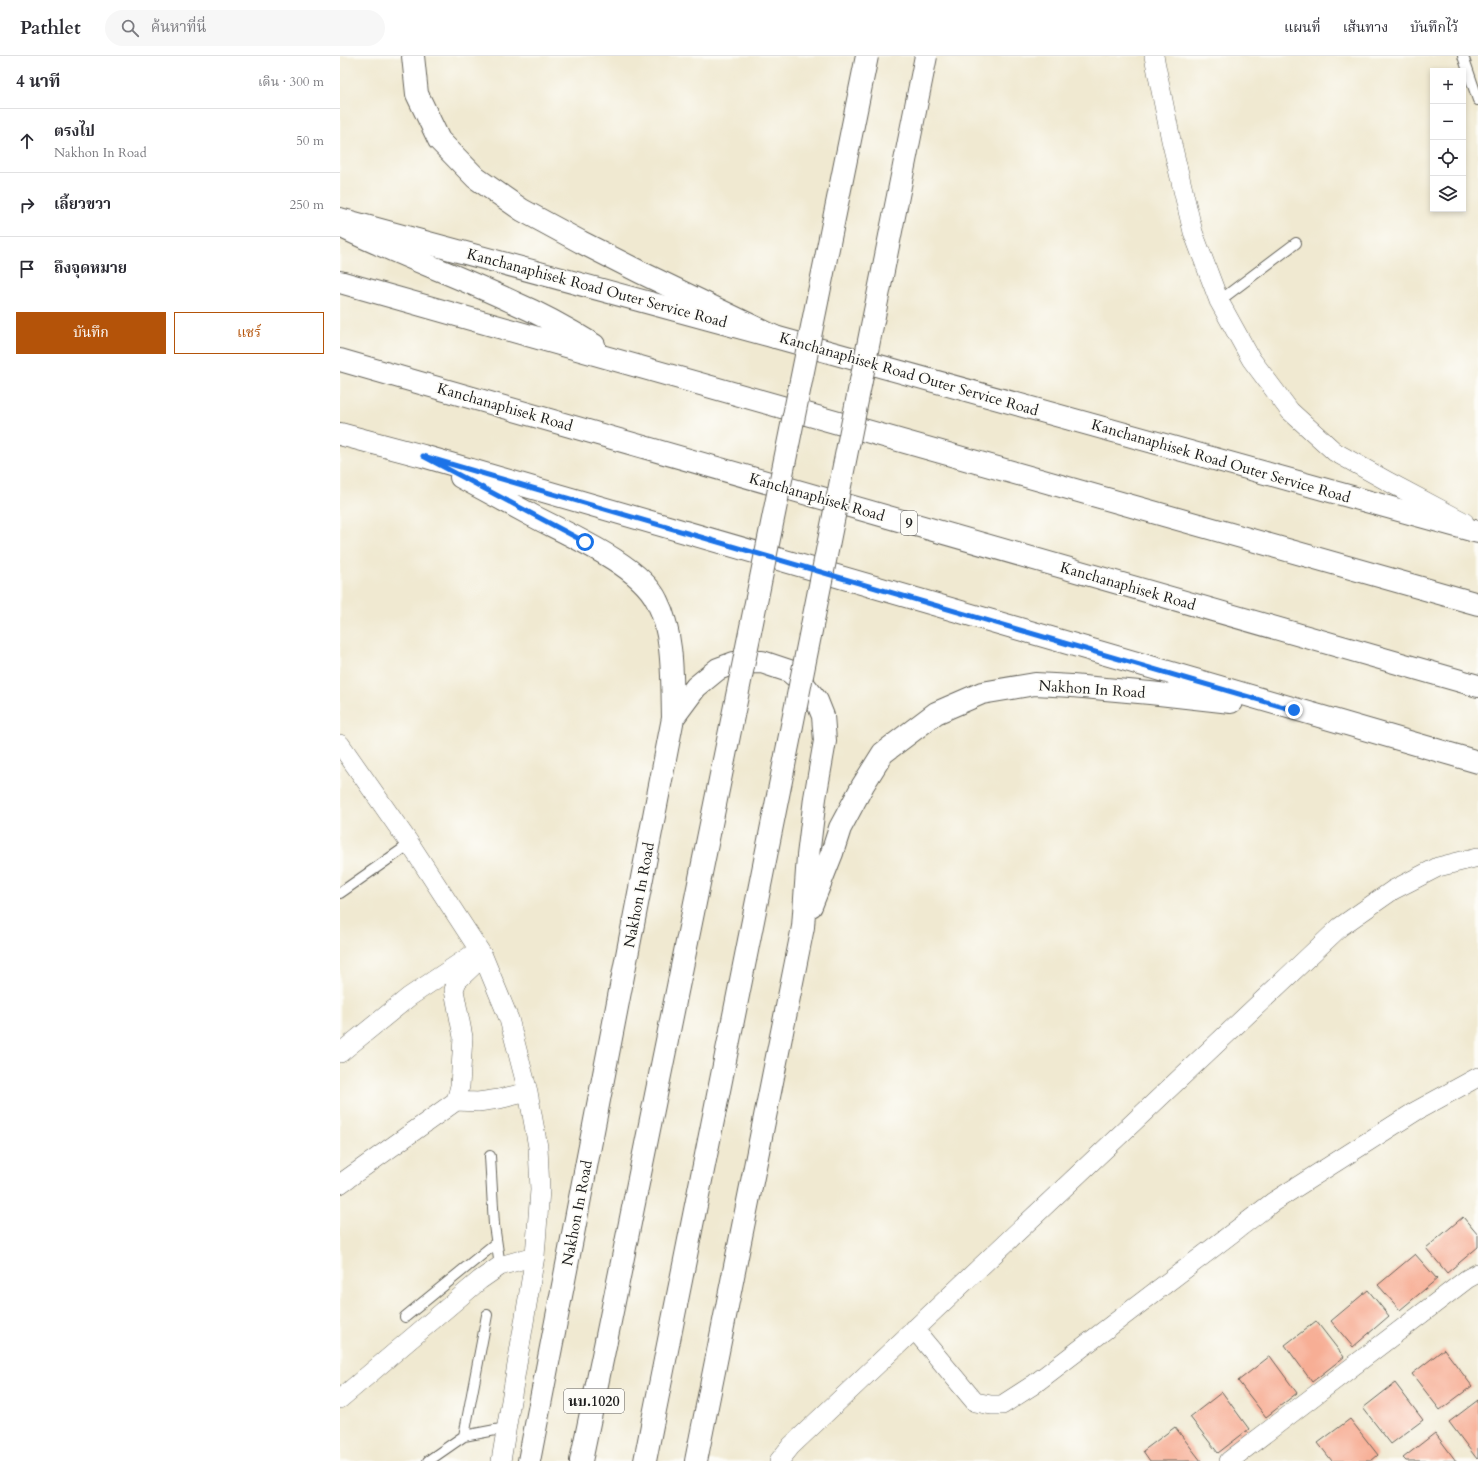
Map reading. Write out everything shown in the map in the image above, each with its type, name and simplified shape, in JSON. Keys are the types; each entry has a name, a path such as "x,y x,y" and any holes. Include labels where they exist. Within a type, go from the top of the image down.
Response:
{"main road":[{"path":"413,56 417,94 439,140 476,178 522,210 581,242 775,337"},
{"name":"นบ.1020","path":"581,1461 867,56"},
{"path":"645,1461 926,56"},
{"name":"Kanchanaphisek Road Outer Service Road","path":"340,219 775,337 1478,531"},
{"path":"340,226 402,255 513,302 568,330 620,360"},
{"path":"340,282 1478,604"},
{"name":"Kanchanaphisek Road","path":"340,360 1478,686"},
{"path":"340,434 423,456 1294,710 1478,762"},
{"name":"Nakhon In Road","path":"423,456 585,542 627,568 647,584 657,600 665,621 670,652 673,718 529,1461"},
{"name":"นบ.1020","path":"673,718 696,687 718,669 734,663 762,662 788,671 801,681 817,701 823,716 825,740 809,842 803,927 696,1461"},
{"name":"Nakhon In Road","path":"803,927 832,853 840,828 862,785 883,753 936,713 949,707 982,693 1035,684 1150,693 1294,710"}],"street":[{"path":"1154,56 1171,140 1193,232 1219,301 1251,359 1290,411 1335,452 1478,531"},
{"path":"340,744 410,844 481,953 509,1019 528,1092 538,1147 540,1183 535,1256 501,1461"},
{"path":"779,1461 791,1446 1340,927 1393,890 1438,868 1478,858"},
{"path":"340,1053 409,997 481,953"},
{"path":"456,1101 460,1086 463,1037 454,990 457,981 481,953"},
{"path":"914,1329 975,1402 1002,1405 1033,1384 1273,1202 1416,1111 1478,1077"},
{"path":"340,1184 456,1101 478,1102 528,1092"},
{"path":"340,1399 480,1280 500,1266 535,1256"},
{"path":"1230,1461 1467,1279 1478,1273"}],"lane":[{"path":"1463,56 1478,100"},
{"path":"1219,301 1296,243"},
{"path":"340,893 410,844"},
{"path":"490,1156 496,1243 500,1266"},
{"path":"405,1317 496,1243"},
{"path":"464,1436 487,1314"},
{"path":"428,1461 464,1436 506,1428"}],"building":[{"path":"1463,1217 1478,1235 1478,1247 1447,1273 1426,1248"},
{"path":"1415,1254 1437,1279 1400,1310 1378,1285"},
{"path":"1368,1290 1389,1316 1353,1347 1331,1321"},
{"path":"1316,1321 1344,1357 1312,1382 1285,1345"},
{"path":"1444,1349 1472,1386 1440,1410 1412,1374"},
{"path":"1270,1356 1297,1393 1266,1417 1238,1381"},
{"path":"1395,1383 1423,1420 1391,1444 1363,1408"},
{"path":"1222,1392 1249,1429 1218,1453 1190,1417"},
{"path":"1478,1400 1478,1458 1477,1459 1449,1422"},
{"path":"1350,1419 1378,1455 1371,1461 1332,1461 1318,1443"},
{"path":"1175,1427 1201,1461 1150,1461 1143,1451"},
{"path":"1435,1433 1456,1461 1406,1461 1403,1458"}],"route":[{"path":"585,542 533,516 423,456 1294,710"}]}
